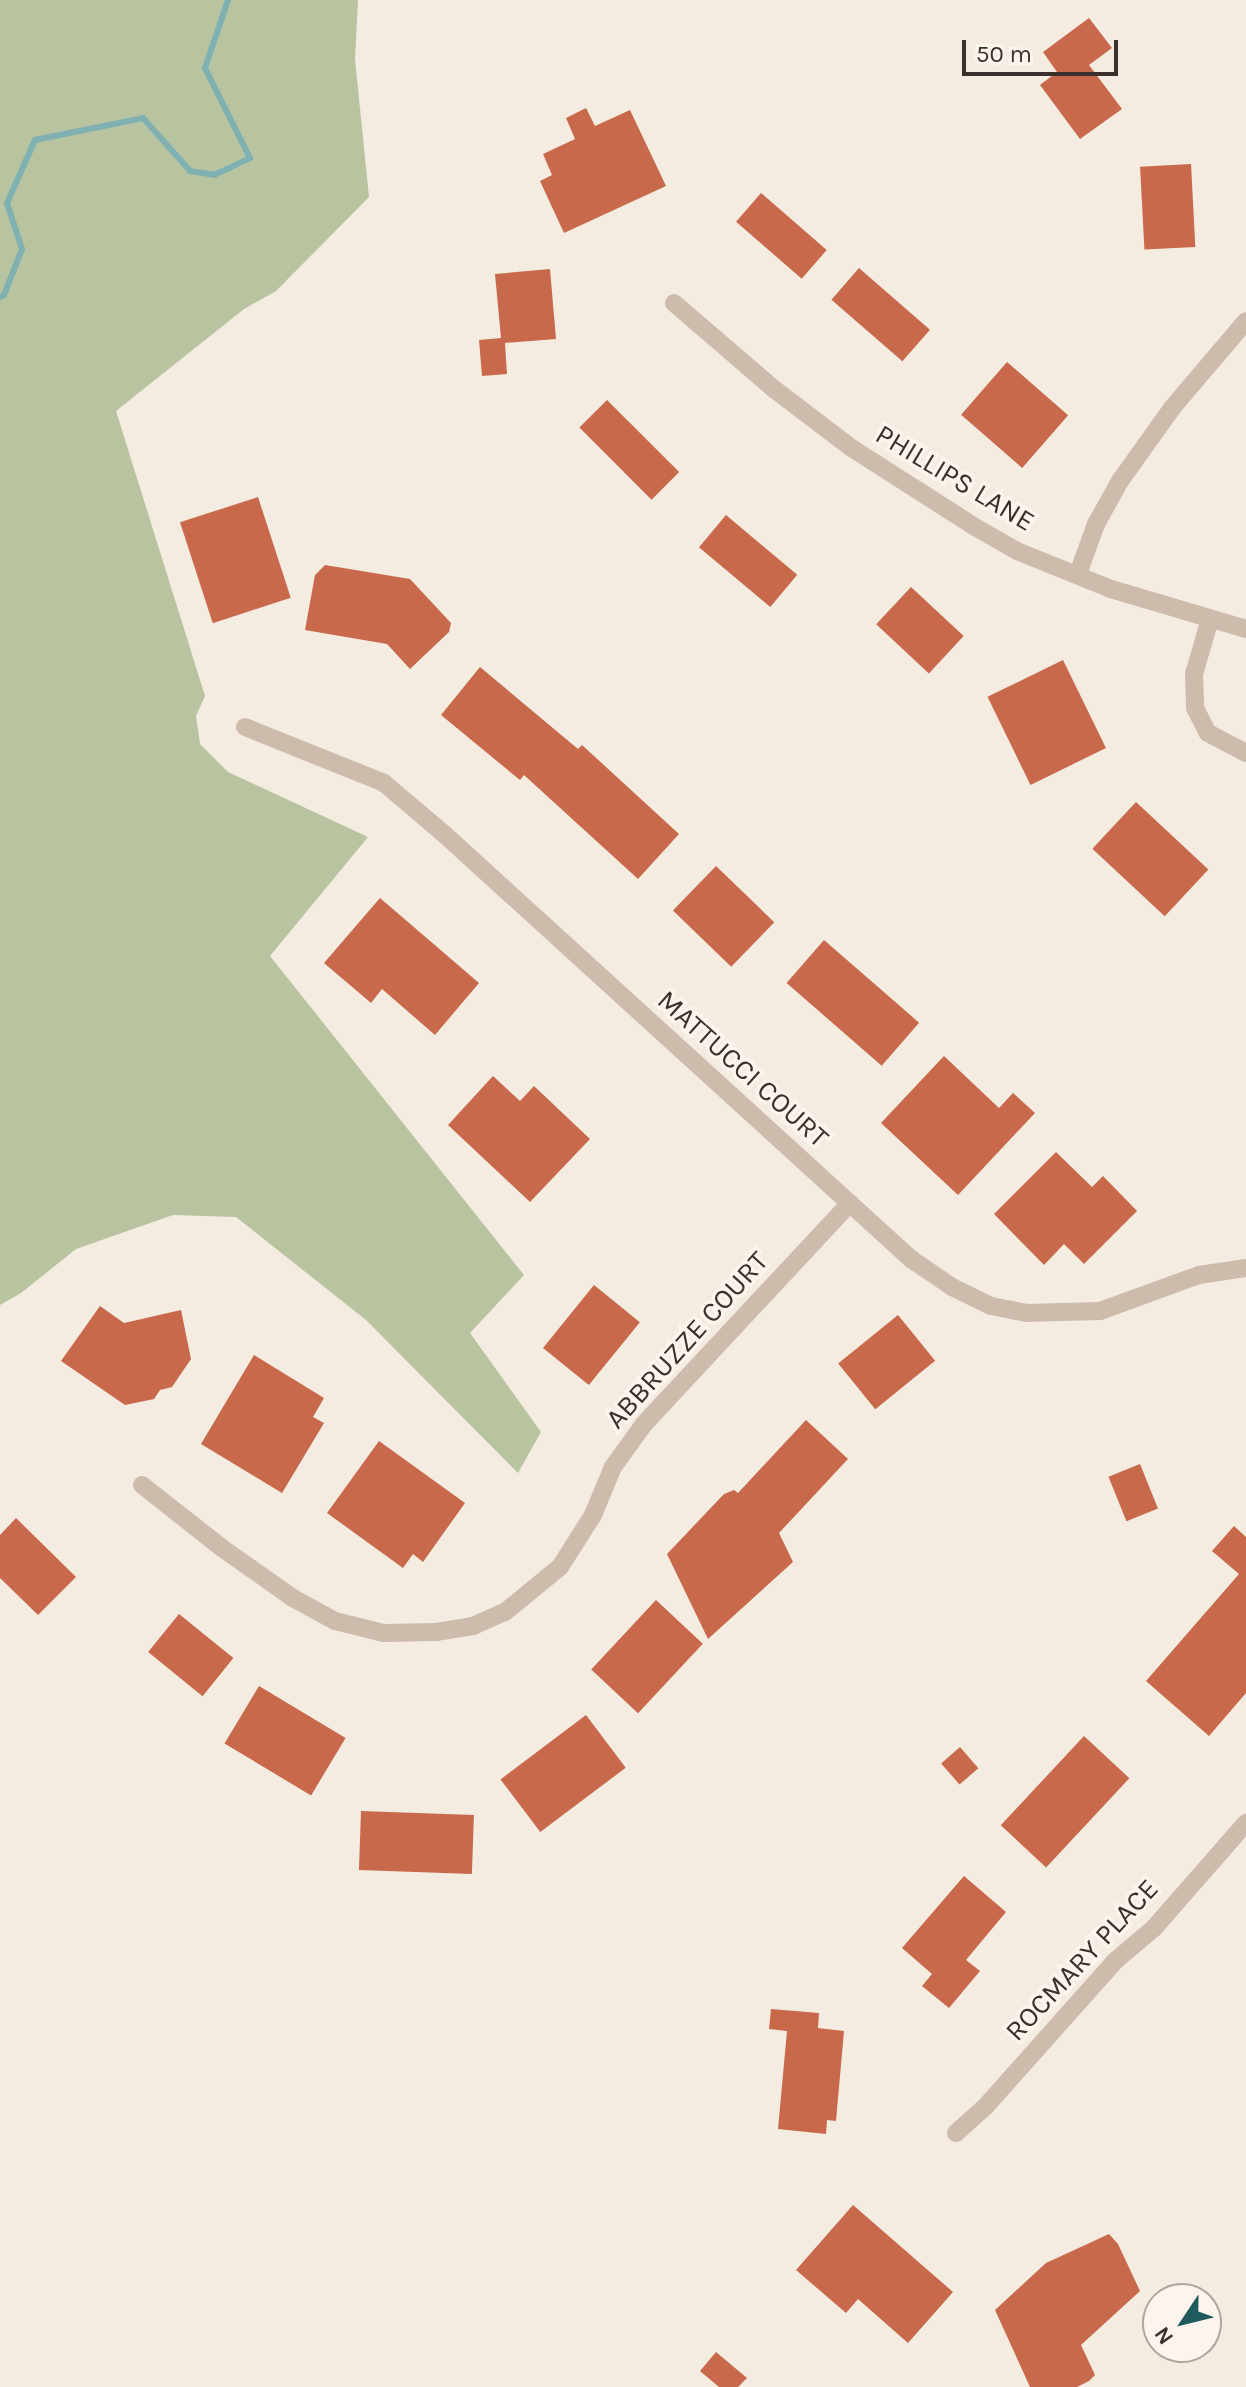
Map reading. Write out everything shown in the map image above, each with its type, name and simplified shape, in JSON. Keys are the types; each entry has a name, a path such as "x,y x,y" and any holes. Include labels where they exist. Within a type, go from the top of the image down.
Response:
{"street":[{"name":"PHILLIPS LANE","path":"674,303 774,389 850,447 925,497 1017,551 1122,593 1246,629"},
{"path":"1078,574 1096,524 1120,481 1180,398 1246,321"},
{"path":"1210,619 1194,674 1195,708 1208,733 1246,753"},
{"name":"MATTUCCI COURT","path":"245,727 384,783 443,833 911,1259 952,1287 991,1306 1026,1313 1100,1311 1199,1275 1246,1268"},
{"name":"ABBRUZZE COURT","path":"142,1485 222,1548 293,1598 335,1621 384,1633 436,1632 473,1626 505,1612 560,1567 593,1515 613,1467 644,1424 850,1203"},
{"name":"ROCMARY PLACE","path":"956,2133 985,2107 1115,1961 1154,1928 1246,1823"}],"green space":[{"path":"0,0 358,0 355,59 369,197 276,291 244,309 116,411 205,696 196,716 200,744 228,772 368,837 270,956 524,1275 470,1333 541,1432 518,1473 366,1320 236,1217 173,1215 76,1249 21,1293 0,1305"}],"building":[{"path":"1089,18 1112,48 1089,65 1122,109 1080,139 1040,85 1057,72 1043,52"},
{"path":"586,108 595,126 630,110 666,186 564,233 540,181 552,175 543,154 575,139 566,118"},
{"path":"1191,164 1195,247 1144,250 1140,167"},
{"path":"761,193 827,250 802,279 736,222"},
{"path":"859,268 930,330 902,361 831,300"},
{"path":"550,269 556,339 505,343 507,374 482,376 479,340 501,338 495,274"},
{"path":"1007,362 1068,415 1022,468 961,415"},
{"path":"607,400 679,472 652,500 579,428"},
{"path":"258,497 291,598 213,623 180,522"},
{"path":"726,515 797,575 770,607 699,547"},
{"path":"325,565 410,579 451,623 449,632 410,669 387,644 305,630 315,575"},
{"path":"911,587 964,636 929,673 876,624"},
{"path":"1063,660 1106,748 1030,785 988,697"},
{"path":"480,667 578,749 582,745 679,834 638,879 524,775 520,780 441,715"},
{"path":"1136,802 1208,870 1165,916 1092,849"},
{"path":"716,866 774,922 731,967 673,911"},
{"path":"380,898 479,983 435,1035 382,989 371,1003 324,963"},
{"path":"824,940 919,1023 882,1066 787,983"},
{"path":"944,1056 999,1108 1013,1093 1035,1113 958,1195 881,1123"},
{"path":"493,1076 520,1101 534,1086 590,1139 530,1202 448,1125"},
{"path":"1056,1152 1092,1187 1103,1176 1137,1211 1084,1264 1064,1244 1044,1265 994,1214"},
{"path":"594,1285 640,1322 589,1385 543,1348"},
{"path":"100,1306 124,1323 181,1310 191,1359 172,1387 160,1390 154,1399 125,1405 61,1361"},
{"path":"898,1315 935,1361 875,1409 838,1363"},
{"path":"254,1355 324,1398 313,1417 324,1423 282,1493 201,1444"},
{"path":"806,1420 848,1459 779,1533 793,1562 708,1639 667,1554 724,1494 734,1490 738,1493"},
{"path":"379,1441 465,1503 423,1562 413,1554 403,1568 327,1513"},
{"path":"1140,1464 1158,1509 1126,1521 1108,1477"},
{"path":"16,1518 76,1577 38,1615 0,1578 0,1535"},
{"path":"1234,1526 1246,1537 1246,1693 1209,1736 1146,1681 1239,1574 1212,1551"},
{"path":"656,1600 703,1644 638,1713 591,1669"},
{"path":"179,1614 233,1658 203,1696 148,1652"},
{"path":"259,1686 346,1738 311,1795 224,1743"},
{"path":"586,1715 626,1768 540,1832 501,1779"},
{"path":"1084,1736 1129,1778 1046,1868 1001,1825"},
{"path":"960,1747 978,1768 960,1785 941,1763"},
{"path":"361,1811 474,1815 472,1874 359,1870"},
{"path":"964,1876 1006,1912 966,1960 980,1971 949,2008 922,1986 932,1974 902,1948"},
{"path":"771,2009 819,2013 818,2028 844,2031 836,2121 827,2120 826,2134 778,2129 787,2031 769,2029"},
{"path":"853,2205 953,2292 908,2343 858,2299 846,2313 796,2270"},
{"path":"1109,2234 1118,2244 1140,2291 1081,2345 1095,2375 1089,2381 1077,2387 1030,2387 995,2310 1046,2263"},
{"path":"716,2352 747,2378 738,2387 719,2387 700,2371"}],"waterway":[{"path":"0,297 4,295 22,249 7,203 35,140 143,118 190,171 214,175 250,158 205,68 228,0"}]}
